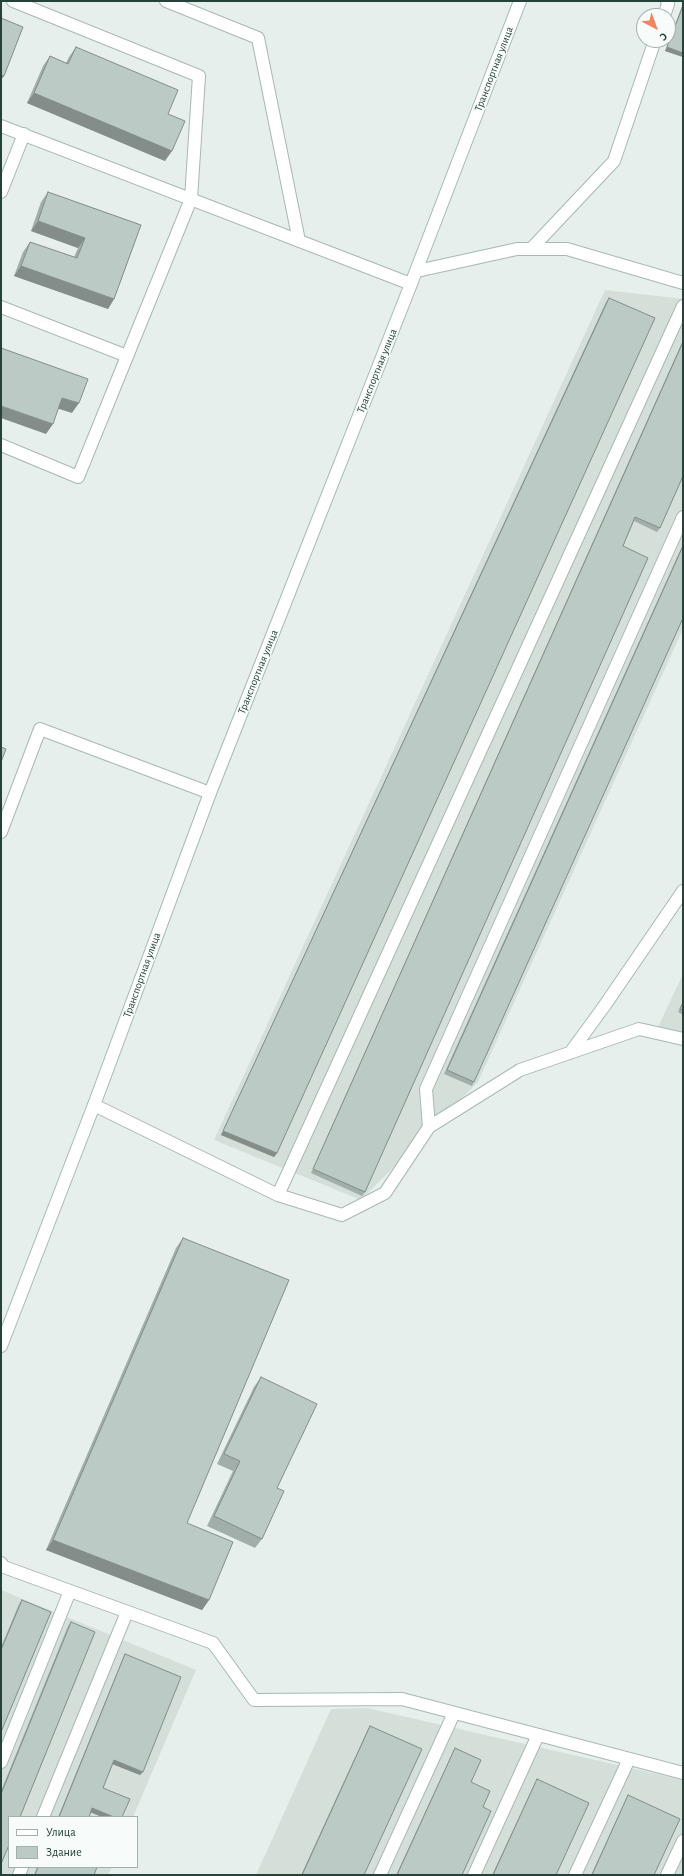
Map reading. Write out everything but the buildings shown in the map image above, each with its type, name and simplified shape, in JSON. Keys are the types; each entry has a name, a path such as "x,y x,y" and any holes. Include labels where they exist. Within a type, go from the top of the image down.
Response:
{"main road":[{"path":"1,445 78,477 191,199 199,76 13,1"},
{"path":"166,1 179,3 258,38 300,241"},
{"name":"Транспортная улица","path":"1,1346 94,1105 210,793 417,271 520,1"},
{"path":"531,249 614,161 652,48"},
{"path":"1,126 411,284"},
{"path":"1,192 24,134"},
{"path":"417,271 517,249 567,249 683,283"},
{"path":"278,1195 683,306"},
{"path":"1,307 127,356"},
{"path":"430,1127 426,1089 683,517"},
{"path":"1,832 40,728 210,793"},
{"path":"570,1053 605,1005 683,891"},
{"path":"94,1105 278,1195 342,1215 384,1193 430,1127 520,1070 639,1029 683,1040"},
{"path":"1,1562 4,1567 213,1643 254,1700 402,1699 683,1773"},
{"path":"1,1762 70,1591"},
{"path":"43,1816 127,1612"},
{"path":"380,1875 454,1713"},
{"path":"474,1875 538,1735"},
{"path":"575,1875 629,1758"},
{"path":"667,1875 683,1841"}],"shaded area":[{"path":"605,290 683,299 683,629 478,1082 361,1200 214,1140"},
{"path":"683,974 683,1037 658,1027"},
{"path":"1,1590 196,1670 133,1816 8,1816 8,1868 112,1868 108,1875 1,1875"},
{"path":"367,1708 683,1780 683,1875 256,1875 331,1709"}]}
